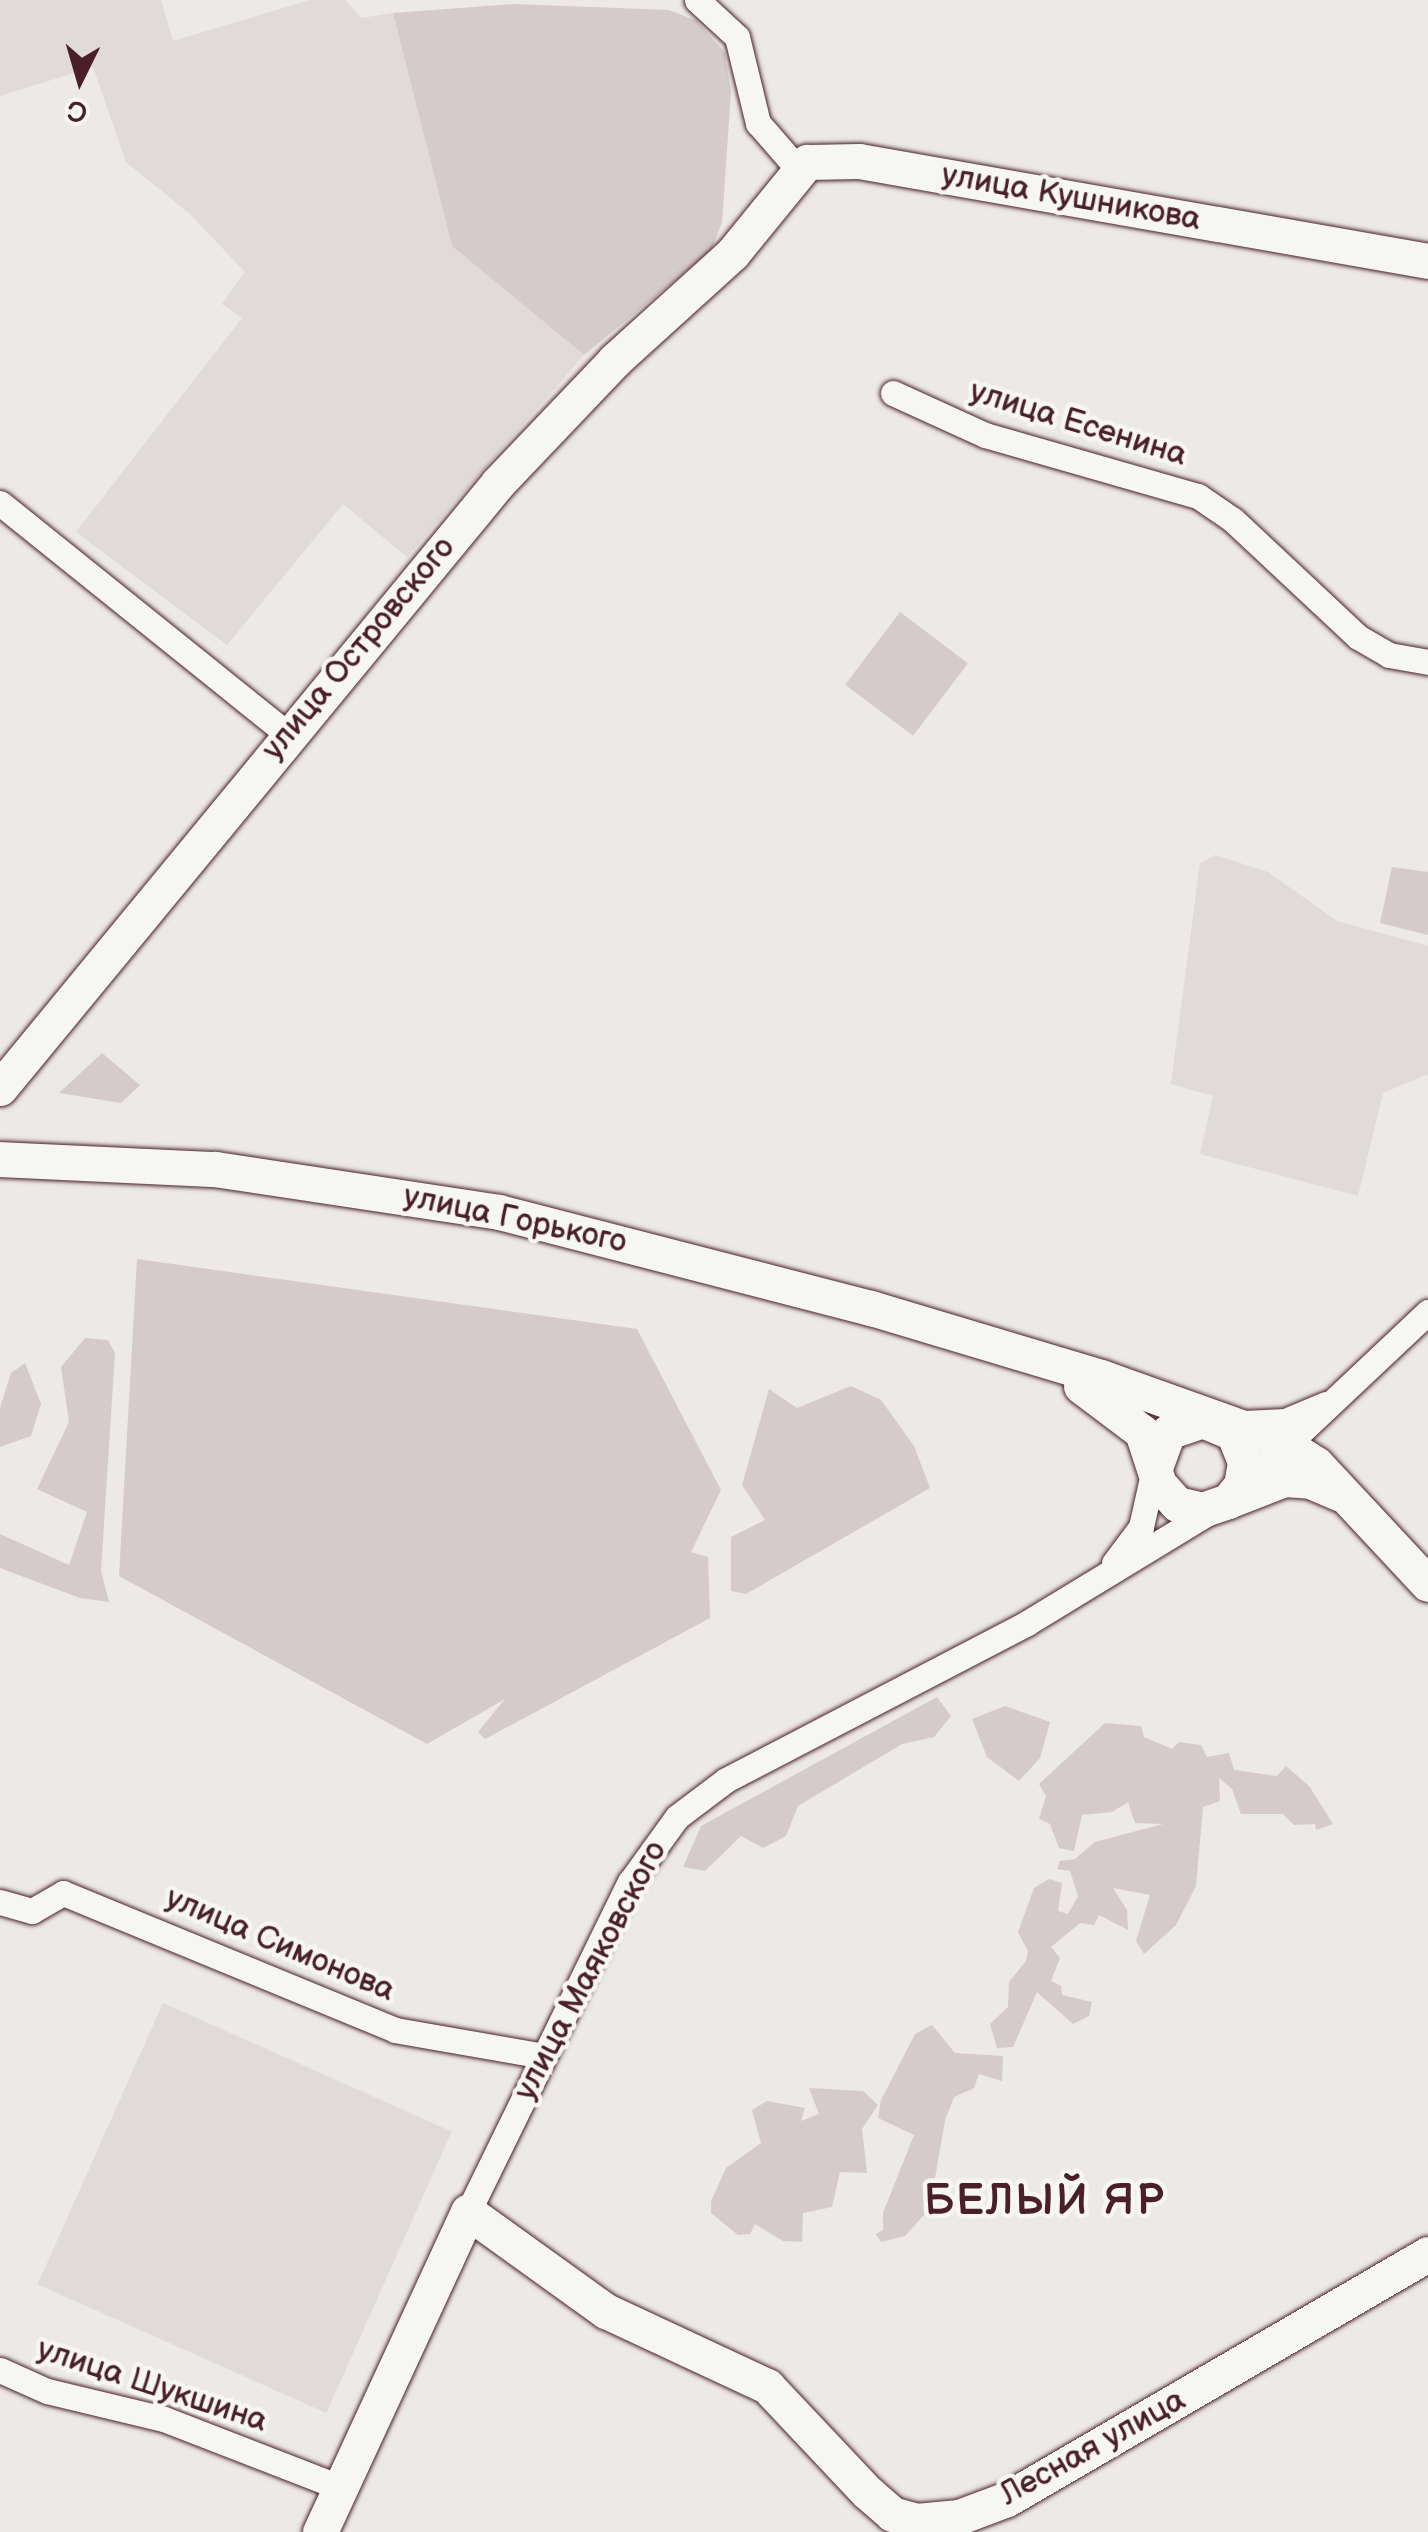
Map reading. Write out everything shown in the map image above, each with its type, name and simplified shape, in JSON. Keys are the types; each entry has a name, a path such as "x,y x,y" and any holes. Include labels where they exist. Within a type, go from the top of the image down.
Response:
{"street":[{"path":"697,0 737,37 758,123 798,169"},
{"name":"улица Кушникова","path":"798,169 821,159 860,161 1428,261"},
{"name":"улица Островского","path":"0,1088 498,482 615,360 748,236 798,169"},
{"name":"улица Есенина","path":"894,393 984,435 1198,496 1233,520 1358,637 1389,655 1428,662"},
{"path":"0,503 288,734"},
{"name":"улица Горького","path":"0,1158 215,1169 498,1212 870,1308 1016,1356 1101,1377 1212,1421 1290,1446"},
{"name":"улица Маяковского","path":"320,2532 468,2212 630,1882 678,1817 726,1780 1090,1587 1227,1500 1290,1446 1428,1312"},
{"name":"улица Горького","path":"1016,1356 1127,1416 1148,1442 1155,1467"},
{"path":"1090,1587 1141,1528 1155,1467 1168,1432 1184,1422 1285,1421 1344,1395"},
{"path":"1212,1421 1232,1434 1244,1454 1227,1500"},
{"path":"1290,1446 1358,1505 1428,1584"},
{"path":"1155,1467 1164,1492 1176,1504 1202,1510 1271,1482 1299,1479 1358,1505"},
{"name":"улица Симонова","path":"0,1902 32,1911 63,1893 395,2030 544,2056"},
{"name":"Лесная улица","path":"468,2212 606,2311 767,2386 900,2523 940,2521 1007,2499 1428,2254"},
{"name":"улица Шукшина","path":"0,2370 47,2391 192,2429 339,2487"}],"shaded area":[{"path":"0,0 161,0 173,41 310,0 345,0 361,18 393,13 452,246 584,355 407,557 343,504 227,645 76,532 242,318 222,304 245,272 190,214 126,162 93,67 0,96"},
{"path":"514,4 669,10 697,21 725,53 731,92 722,222 711,251 584,355 452,246 393,13"},
{"path":"900,612 968,663 913,736 845,685"},
{"path":"1215,855 1268,872 1337,921 1428,946 1428,1074 1383,1093 1358,1196 1200,1154 1213,1096 1171,1084 1200,863"},
{"path":"1392,867 1428,872 1428,935 1380,923"},
{"path":"102,1053 140,1085 121,1103 59,1093"},
{"path":"137,1259 637,1329 721,1490 691,1552 708,1557 710,1618 485,1739 478,1732 505,1699 427,1744 119,1576"},
{"path":"85,1338 108,1340 115,1353 101,1571 109,1602 80,1598 0,1568 0,1534 69,1565 87,1512 37,1489 69,1422 61,1367"},
{"path":"25,1363 41,1404 31,1436 0,1447 0,1408 11,1373"},
{"path":"851,1386 881,1400 914,1446 930,1488 746,1594 731,1591 731,1537 765,1520 742,1485 769,1389 797,1408"},
{"path":"937,1697 951,1716 934,1737 902,1744 798,1806 786,1836 763,1848 741,1836 705,1871 683,1867 701,1826"},
{"path":"1005,1706 1050,1722 1040,1758 1019,1781 987,1757 972,1719"},
{"path":"1105,1723 1141,1726 1144,1737 1172,1749 1179,1742 1201,1745 1207,1757 1229,1753 1234,1770 1277,1776 1286,1766 1309,1786 1333,1824 1316,1830 1315,1824 1294,1825 1283,1814 1241,1814 1232,1789 1219,1778 1220,1801 1203,1807 1196,1886 1176,1925 1144,1954 1136,1941 1150,1895 1113,1888 1127,1910 1128,1930 1099,1915 1094,1925 1080,1923 1051,1947 1060,1958 1051,1981 1061,1986 1062,1995 1092,2002 1089,2016 1073,2024 1037,1992 1013,2047 997,2048 990,2024 1008,2007 1009,1982 1026,1961 1028,1951 1018,1932 1034,1888 1049,1879 1062,1883 1058,1911 1068,1914 1078,1896 1070,1871 1057,1869 1060,1861 1075,1859 1095,1842 1163,1824 1135,1823 1128,1802 1112,1812 1082,1815 1074,1851 1059,1848 1050,1824 1039,1819 1046,1796 1039,1784"},
{"path":"163,2003 452,2132 326,2413 38,2284"},
{"path":"932,2025 955,2053 1003,2056 1002,2081 979,2074 974,2088 954,2097 945,2120 933,2190 954,2206 931,2207 905,2236 881,2242 876,2234 883,2230 883,2213 914,2135 878,2118 881,2100 915,2034"},
{"path":"809,2088 863,2091 878,2105 862,2129 867,2173 840,2172 832,2207 803,2213 802,2242 783,2241 755,2224 750,2234 738,2235 711,2213 711,2201 726,2168 761,2143 752,2110 767,2101 805,2108 801,2121 819,2114"}],"district":[{"name":"БЕЛЫЙ ЯР","path":"1045,2202"}]}
